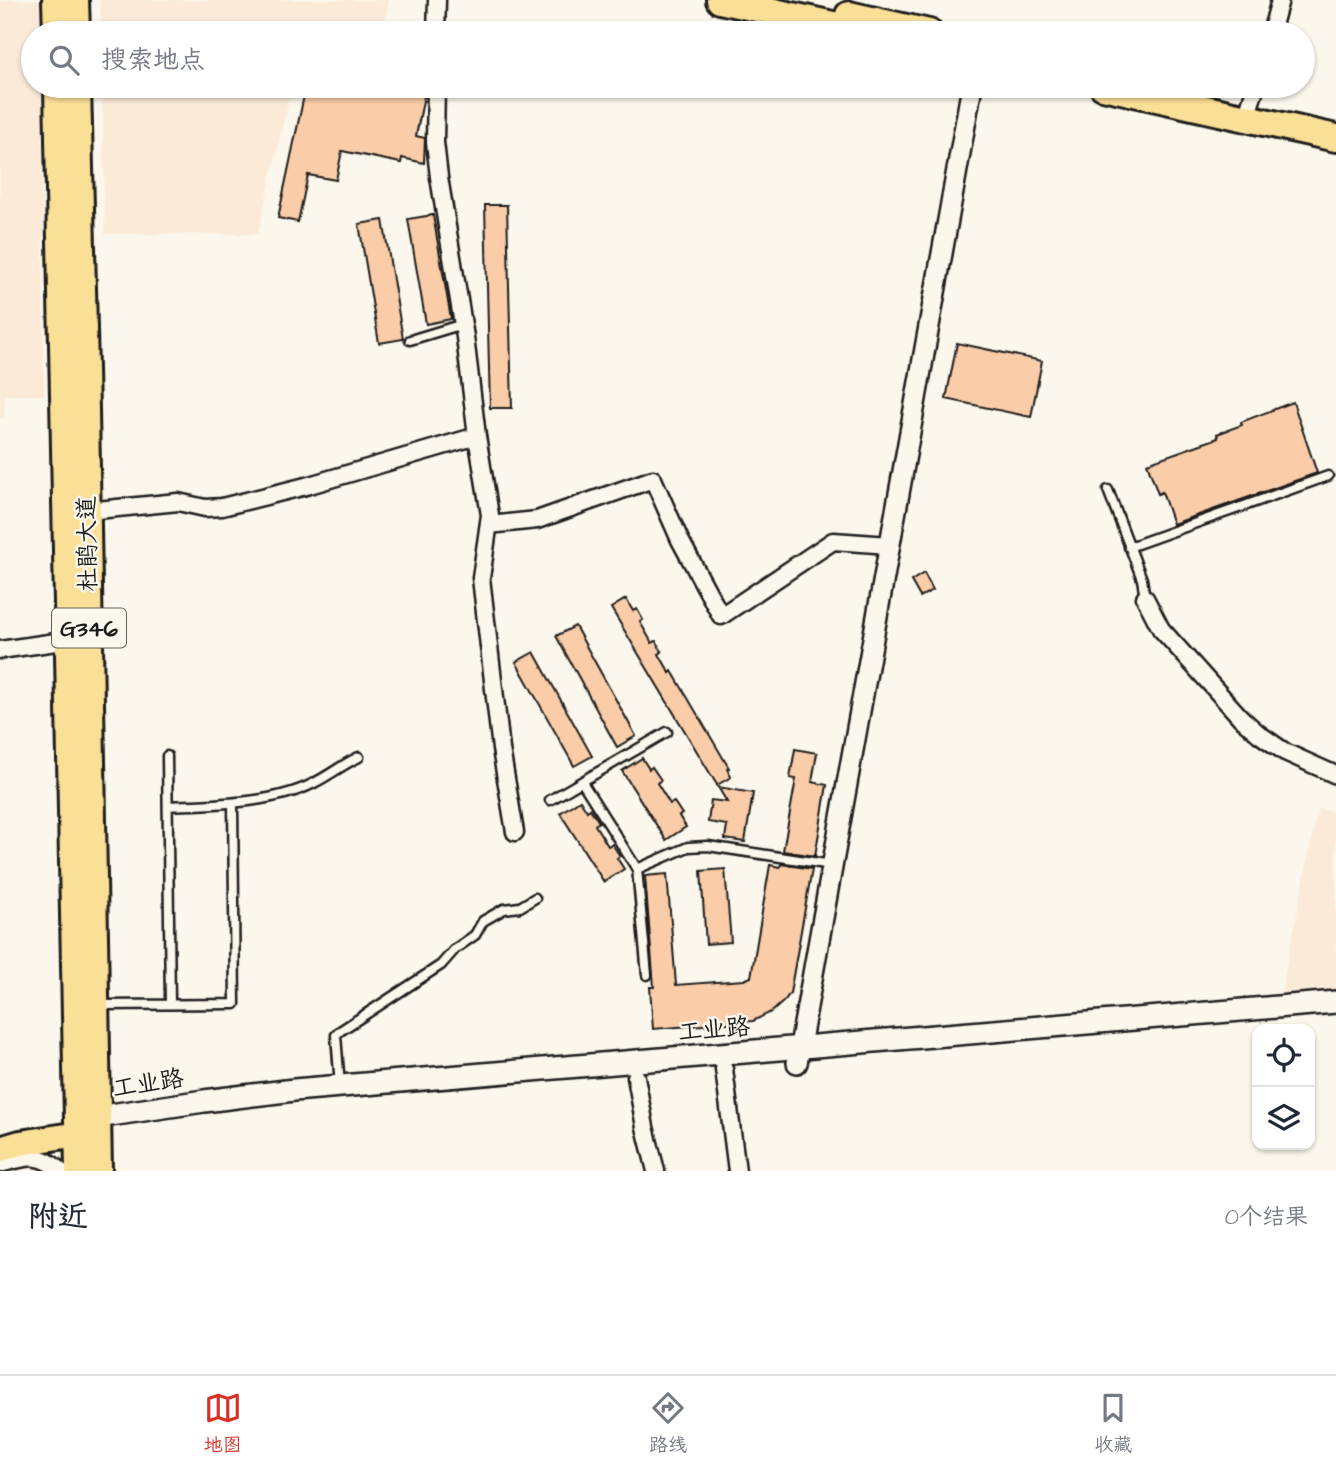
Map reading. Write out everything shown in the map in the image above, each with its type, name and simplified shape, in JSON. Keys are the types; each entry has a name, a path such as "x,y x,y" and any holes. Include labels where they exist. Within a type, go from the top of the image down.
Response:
{"highway":[{"path":"56,0 57,21"},
{"path":"75,0 76,21"},
{"path":"720,0 815,21"},
{"path":"785,0 877,21"},
{"name":"杜鹃大道","path":"58,98 70,640 88,1126 98,1171"},
{"name":"杜鹃大道","path":"77,98 95,1005 88,1126 79,1171"},
{"path":"1158,98 1336,138"},
{"path":"1262,98 1336,124"}],"main road":[{"name":"工业路","path":"88,1126 296,1105 724,1069 798,1056 1336,1002"},
{"name":"工业路","path":"88,1126 204,1101 340,1087 1336,1017"},
{"path":"0,1134 16,1129 88,1126"},
{"path":"0,1149 88,1126"}],"street":[{"path":"436,21 437,0"},
{"path":"1274,21 1280,0"},
{"path":"436,98 435,142 490,515 481,578 501,749 515,832"},
{"path":"798,1056 970,98"},
{"path":"87,511 178,502 205,508 222,507 320,482 477,436"},
{"path":"489,525 537,520 653,479 680,540 721,617 833,541 890,545"},
{"path":"1145,597 1161,629 1241,718 1285,752 1336,775"},
{"path":"0,650 70,640"},
{"path":"724,1069 737,1171"},
{"path":"636,1077 656,1171"},
{"path":"0,1164 30,1156 47,1160 60,1171"}],"lane":[{"path":"410,340 463,324"},
{"path":"1129,547 1328,475"},
{"path":"1108,490 1142,579 1145,597"},
{"path":"550,800 667,732"},
{"path":"167,756 170,1004"},
{"path":"167,806 233,803 297,790 313,784 359,757"},
{"path":"582,782 637,869 647,975"},
{"path":"95,1005 235,1004 233,803"},
{"path":"637,869 688,847 708,846 832,865"},
{"path":"340,1087 337,1035 340,1031 441,965 475,934 483,920 504,909 520,907 535,898"}],"shaded area":[{"path":"0,0 41,0 41,21 21,21 21,98 42,98 44,395 5,395 4,418 0,419"},
{"path":"100,0 389,0 385,21 101,21"},
{"path":"102,98 289,98 258,234 105,234"},
{"path":"1336,805 1336,990 1281,993 1318,809 1333,811"}],"building":[{"path":"303,98 424,98 416,136 425,138 424,163 402,158 401,163 342,151 336,180 308,175 298,222 278,218"},
{"path":"485,205 507,205 512,408 490,408"},
{"path":"433,215 451,319 426,324 408,219"},
{"path":"383,220 403,339 379,343 359,224"},
{"path":"957,343 1042,361 1031,417 946,399"},
{"path":"1293,402 1317,473 1173,524 1162,492 1158,494 1147,463 1218,438 1217,434 1242,425 1241,422"},
{"path":"924,573 933,590 920,597 911,581"},
{"path":"626,599 633,611 637,609 643,620 640,622 652,643 656,641 662,652 659,654 670,673 672,671 729,768 727,769 731,777 717,785 611,608"},
{"path":"575,626 636,736 617,747 556,636"},
{"path":"534,652 592,756 574,766 516,662"},
{"path":"795,749 817,753 812,782 827,785 815,856 783,851 796,779 790,778"},
{"path":"642,758 661,780 657,783 670,804 674,802 682,814 679,816 686,827 666,840 622,771"},
{"path":"718,787 753,793 745,842 725,839 727,825 708,822 711,800 727,802"},
{"path":"580,800 599,822 595,825 608,846 612,844 620,856 617,858 624,869 604,882 560,813"},
{"path":"781,864 812,869 790,993 785,1000 773,1011 753,1021 653,1029 650,987 654,987 645,876 667,874 676,985 744,980 751,977 770,865 780,867"},
{"path":"725,869 731,942 706,944 701,871"}]}
